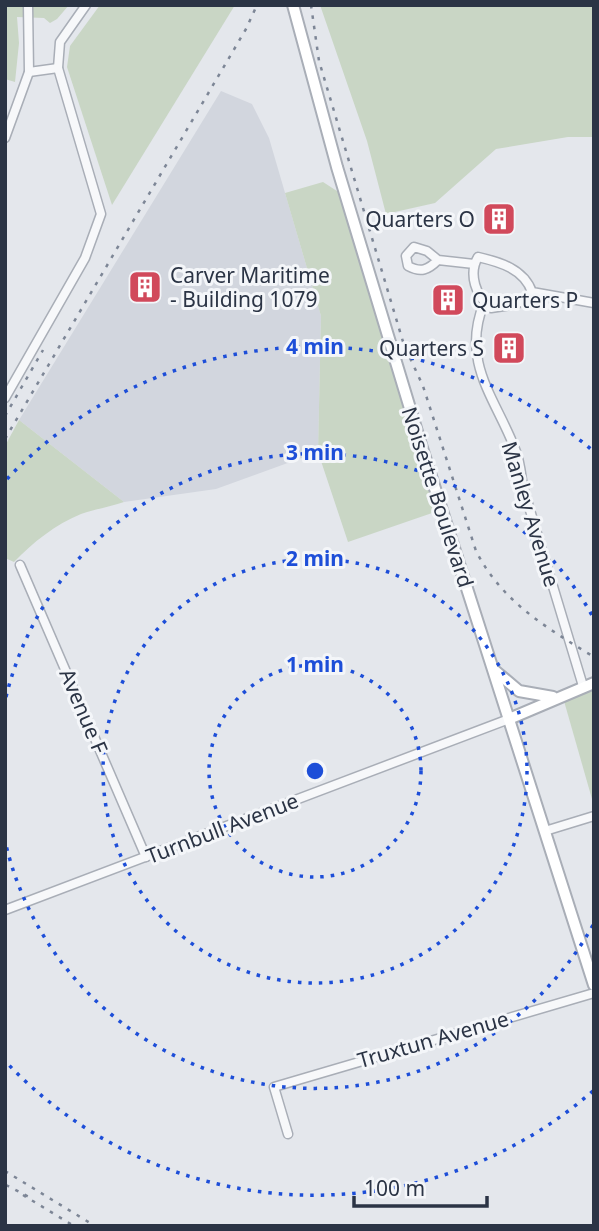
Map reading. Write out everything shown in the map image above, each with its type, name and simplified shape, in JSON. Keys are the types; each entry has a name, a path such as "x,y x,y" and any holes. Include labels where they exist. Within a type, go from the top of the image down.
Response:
{"street":[{"path":"5,138 29,72 28,5"},
{"path":"5,398 85,258 101,214 58,68 60,42 86,5"},
{"name":"Noisette Boulevard","path":"293,5 299,36 352,216 594,985"},
{"path":"29,72 58,68"},
{"path":"532,292 522,277 498,261 478,257 474,264 477,291 484,303 491,308 505,308 532,292 594,303"},
{"path":"438,260 474,264"},
{"name":"Manley Avenue","path":"484,303 478,327 478,359 486,389 517,453 523,487 589,684"},
{"name":"Avenue F","path":"20,565 146,857"},
{"path":"493,669 519,691 560,697"},
{"name":"Turnbull Avenue","path":"5,910 509,719 589,684"},
{"path":"545,831 594,816"},
{"name":"Truxtun Avenue","path":"288,1134 274,1087 594,993"}],"shaded area":[{"path":"221,91 252,104 269,138 321,316 318,452 216,489 124,502 19,420"}],"green space":[{"path":"5,5 69,5 50,23 44,18 17,17 19,43 15,82 5,79"},
{"path":"100,5 235,5 112,205 67,67 70,46"},
{"path":"320,5 594,5 594,137 568,137 496,149 435,203 386,214 367,141"},
{"path":"323,182 340,193 435,512 348,542 318,452 321,316 285,193"},
{"path":"19,420 124,502 81,514 63,523 37,541 14,562 5,558 5,446"},
{"path":"594,689 594,806 564,701"}],"railway":[{"path":"5,439 246,29 257,5"},
{"path":"311,5 319,61 404,345 423,386 476,551 512,599 543,624 594,657"},
{"path":"5,416 43,350"},
{"path":"5,1171 95,1226"},
{"path":"6,1185 31,1198"},
{"path":"23,1195 74,1226"}],"place":[{"name":"Quarters O","path":"499,219"},
{"name":"Carver Maritime - Building 1079","path":"145,287"},
{"name":"Quarters P","path":"448,300"},
{"name":"Quarters S","path":"509,348"}]}
